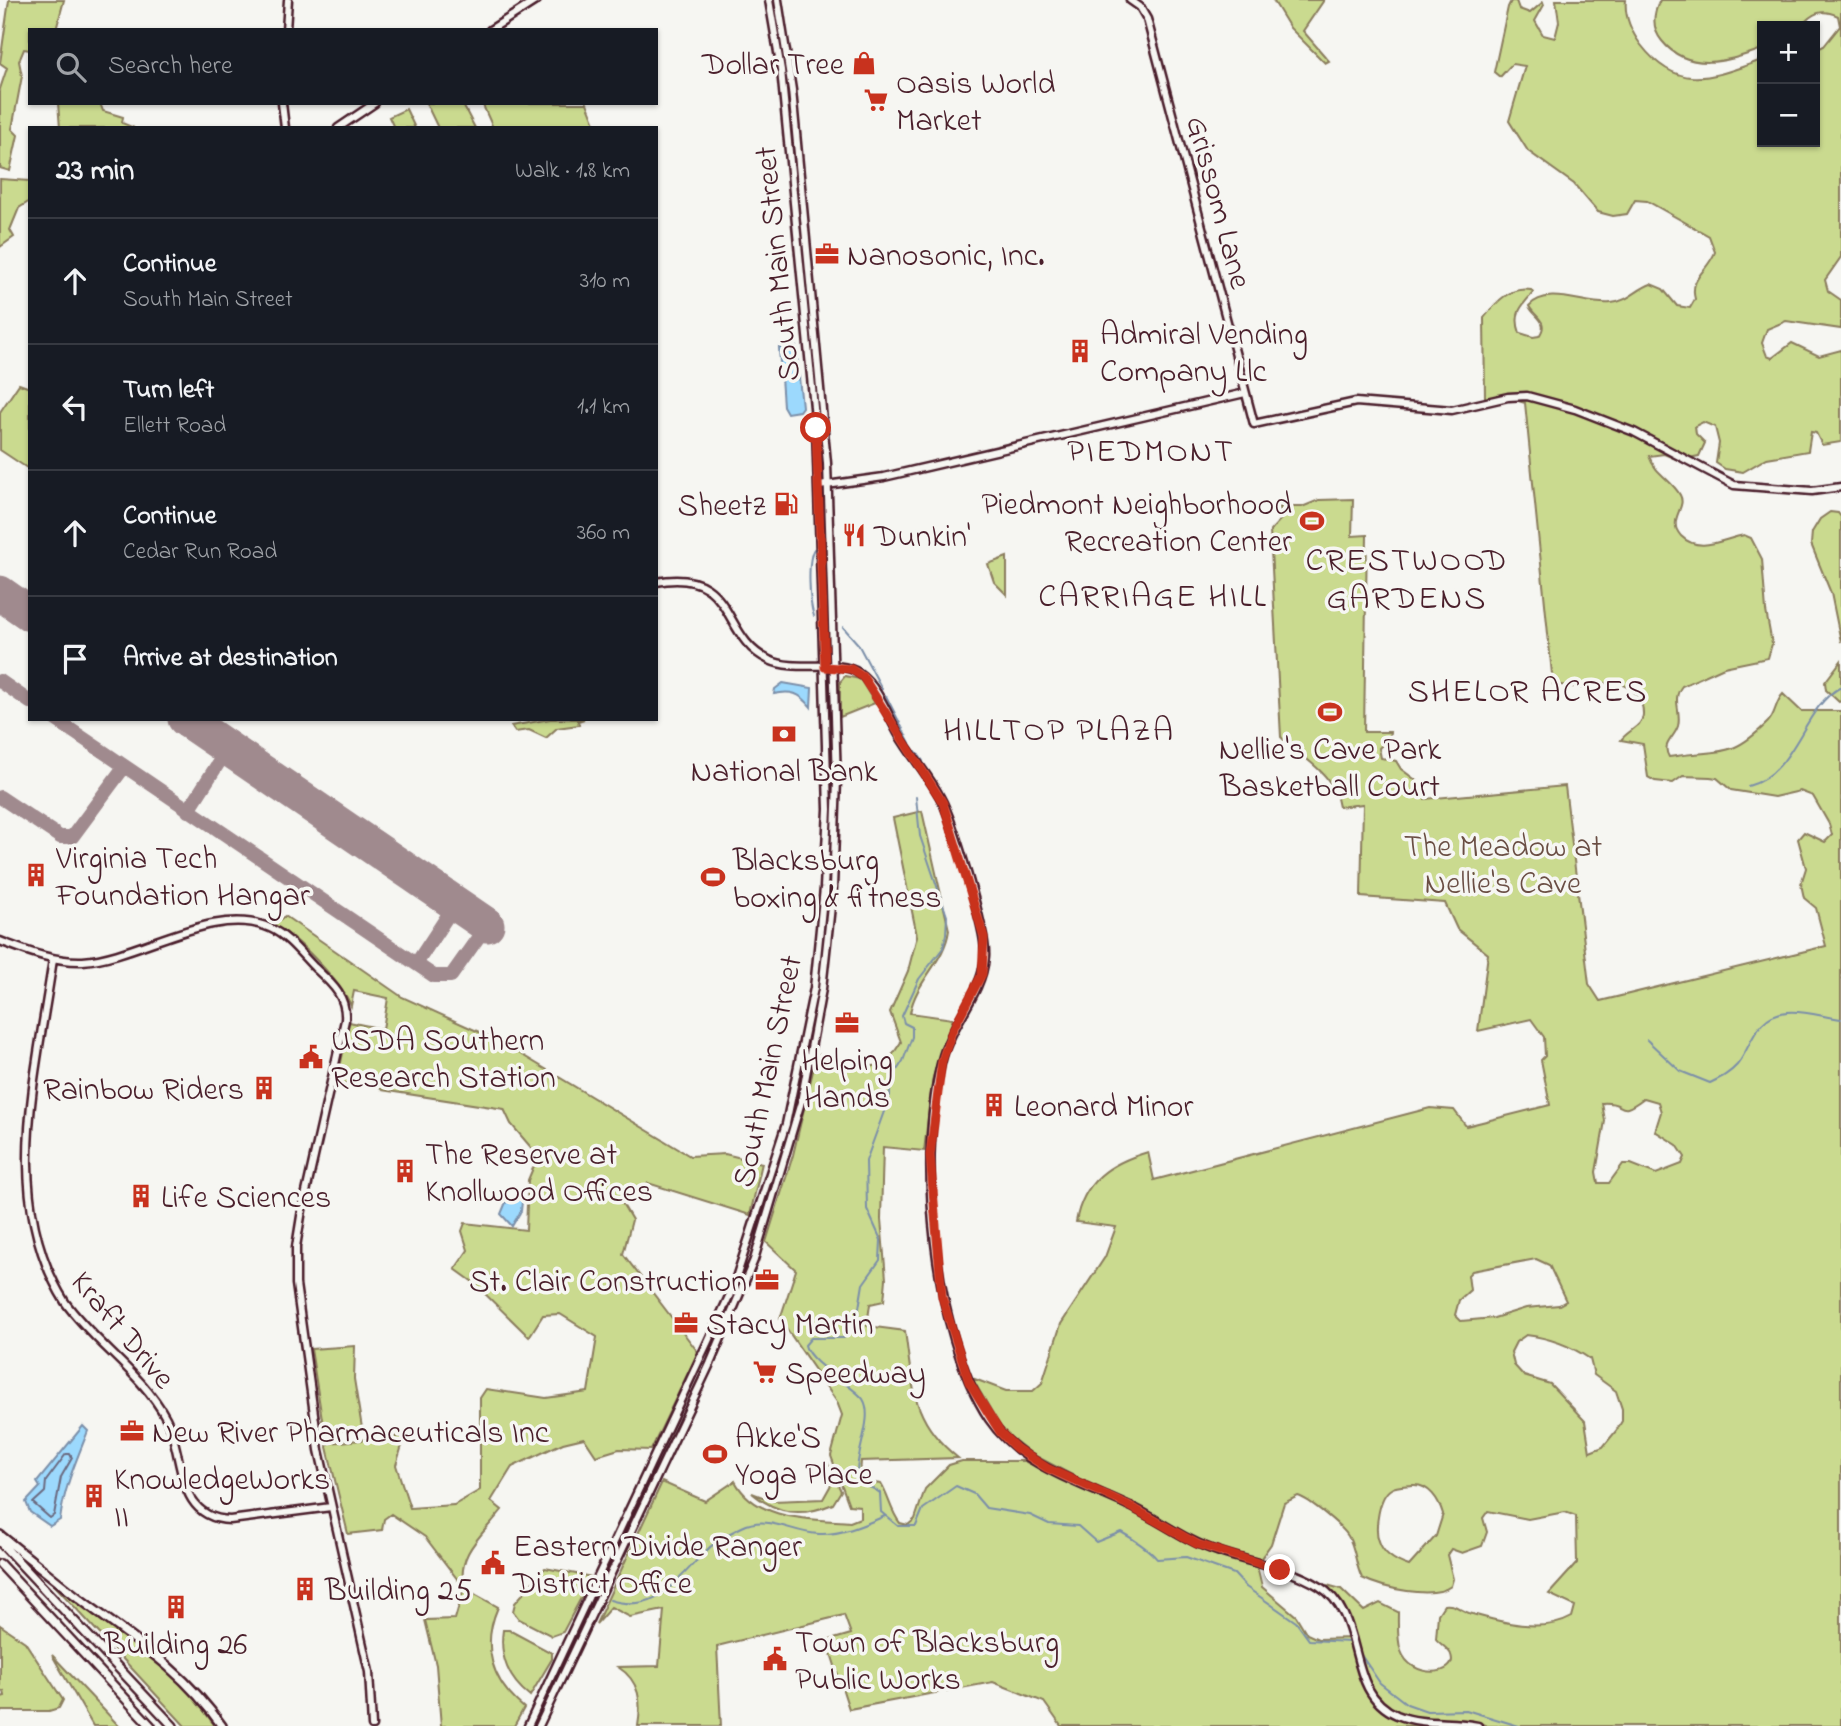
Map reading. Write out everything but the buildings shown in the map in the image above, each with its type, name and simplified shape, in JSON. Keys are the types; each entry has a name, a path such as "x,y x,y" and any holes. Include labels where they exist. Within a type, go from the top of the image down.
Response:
{"highway":[{"path":"0,1535 85,1603 157,1654 198,1694 222,1726"},
{"path":"0,1542 173,1726"},
{"path":"0,1564 151,1726"}],"main road":[{"path":"286,28 288,0"},
{"path":"493,28 537,0"},
{"name":"South Main Street","path":"528,1726 708,1348 744,1259 772,1175 803,1048 822,917 828,809 819,486 780,60 769,0"},
{"name":"South Main Street","path":"539,1726 730,1319 780,1178 814,1036 830,923 838,779 822,396 788,59 778,0"},
{"name":"Grissom Lane","path":"1129,0 1140,7 1147,19 1254,424 1361,402 1452,410 1508,397 1527,396 1575,409 1634,432 1723,481 1747,487 1812,491 1841,487"},
{"path":"282,105 285,126"},
{"path":"341,126 372,105"},
{"path":"819,486 884,477 1245,393"},
{"path":"658,582 681,580 711,591 724,603 752,648 774,662 795,667 851,669 863,677 938,792 952,824 984,937 982,974 952,1031 942,1061 933,1116 930,1176 942,1297 962,1362 990,1420 1009,1442 1047,1468 1126,1504 1197,1544 1280,1570 1318,1586 1336,1601 1347,1618 1367,1689 1380,1706 1413,1721 1479,1726"},
{"path":"0,941 53,959 98,959 214,925 259,925 282,935 342,998 345,1020 306,1191 295,1265 313,1412 331,1507 369,1672 372,1726"},
{"name":"Kraft Drive","path":"53,959 22,1171 30,1230 49,1278 77,1318 160,1409 175,1441 185,1490 200,1510 215,1518 237,1520 331,1507"},
{"path":"772,1175 780,1178"}],"green space":[{"path":"9,0 64,0 57,28 28,28 28,50 24,49 19,61 22,76 12,129 18,135 10,171 0,168 0,89 7,68 0,63"},
{"path":"1273,0 1324,0 1303,31 1329,61 1325,63 1290,28"},
{"name":"The Meadow at Nellie's Cave","path":"1556,0 1626,0 1627,18 1641,45 1669,70 1683,76 1712,76 1757,62 1757,147 1820,147 1820,48 1840,26 1838,16 1822,12 1806,21 1757,21 1757,51 1736,58 1709,62 1684,58 1672,51 1658,36 1655,16 1660,0 1841,0 1841,257 1825,280 1828,291 1841,300 1841,329 1786,321 1767,329 1762,343 1767,356 1772,358 1792,343 1819,356 1841,350 1841,442 1822,445 1816,433 1811,432 1808,451 1767,458 1743,472 1725,469 1716,463 1719,443 1715,427 1703,422 1695,426 1696,434 1705,443 1699,456 1678,460 1664,454 1649,456 1655,467 1680,495 1681,505 1676,526 1681,536 1695,544 1703,545 1744,535 1751,538 1762,559 1766,611 1772,644 1768,658 1724,667 1682,686 1677,696 1678,726 1666,748 1669,757 1722,751 1743,743 1768,722 1783,694 1801,711 1841,711 1841,1726 1487,1726 1464,1720 1403,1714 1379,1698 1370,1685 1348,1620 1339,1603 1326,1588 1327,1585 1341,1589 1364,1611 1380,1603 1398,1612 1399,1642 1406,1660 1423,1671 1441,1671 1452,1662 1450,1653 1436,1639 1438,1614 1444,1605 1521,1625 1548,1625 1572,1617 1575,1606 1549,1594 1577,1563 1576,1516 1565,1512 1528,1519 1488,1511 1483,1518 1487,1532 1482,1546 1462,1553 1451,1549 1447,1555 1453,1579 1451,1586 1443,1590 1420,1592 1394,1589 1362,1578 1353,1546 1345,1532 1317,1507 1298,1496 1284,1503 1271,1544 1259,1561 1202,1543 1032,1454 1003,1431 972,1378 1006,1391 1033,1391 1042,1383 1061,1324 1105,1257 1116,1227 1076,1222 1085,1195 1110,1168 1134,1156 1148,1152 1154,1180 1430,1108 1454,1110 1466,1126 1550,1105 1541,1060 1545,1056 1544,1037 1531,1019 1478,1031 1488,954 1457,929 1445,903 1361,897 1363,804 1339,807 1336,794 1324,775 1281,737 1270,531 1281,519 1280,507 1302,507 1319,500 1353,499 1352,536 1367,535 1364,732 1390,732 1389,738 1379,748 1381,758 1396,761 1401,769 1425,787 1425,799 1565,786 1589,984 1600,1001 1826,946 1816,908 1804,898 1801,884 1806,868 1798,839 1804,832 1825,842 1832,835 1829,824 1813,796 1800,791 1774,797 1731,790 1717,778 1710,777 1683,776 1673,783 1655,781 1648,777 1643,744 1621,740 1638,725 1643,715 1642,705 1632,690 1616,683 1590,689 1553,684 1525,403 1512,399 1493,404 1485,398 1484,318 1504,296 1523,290 1531,290 1533,293 1519,311 1518,326 1520,333 1533,337 1539,336 1543,327 1529,306 1546,297 1611,303 1651,284 1663,289 1677,306 1690,308 1695,299 1697,279 1715,252 1709,236 1647,201 1635,200 1627,214 1613,216 1598,212 1574,184 1528,151 1509,121 1525,66 1512,64 1500,77 1494,72 1511,1 1516,1 1519,9 1530,13 1543,2 1535,21 1543,35 1555,38 1559,22","holes":["1644,1098 1658,1102 1661,1112 1655,1131 1677,1145 1685,1157 1682,1164 1656,1174 1631,1164 1623,1164 1609,1183 1598,1183 1596,1172 1605,1121 1602,1103 1625,1108","1536,1259 1549,1265 1566,1301 1559,1305 1526,1308 1494,1318 1461,1321 1455,1315 1459,1300 1470,1290 1468,1275 1472,1271","1526,1335 1560,1343 1590,1359 1594,1375 1616,1391 1622,1409 1622,1421 1603,1447 1590,1452 1585,1421 1550,1384 1524,1376 1514,1365 1511,1352 1516,1342","1419,1485 1436,1498 1443,1514 1436,1536 1409,1566 1387,1554 1379,1541 1377,1529 1381,1505 1387,1493 1396,1487"]},
{"path":"58,105 101,105 103,111 123,117 122,123 129,126 60,126"},
{"path":"427,105 463,105 474,126 437,126"},
{"path":"483,105 588,105 596,126 492,126"},
{"path":"406,109 414,126 393,126 389,117"},
{"path":"0,179 28,181 28,202 19,208 10,230 14,237 0,247"},
{"path":"19,384 28,387 28,469 0,450 0,412"},
{"path":"1830,512 1838,513 1841,517 1841,642 1831,593 1811,544 1812,532 1820,519"},
{"path":"1007,557 1007,595 994,582 988,564"},
{"path":"1841,661 1839,702 1826,690 1825,682"},
{"path":"845,676 860,679 875,703 840,717 840,682"},
{"path":"539,721 578,721 579,725 557,728 546,738 529,730 515,732 511,726"},
{"path":"922,811 949,930 942,952 918,991 910,1013 953,1019 933,1077 924,1151 883,1147 881,1219 886,1279 884,1301 870,1304 867,1326 905,1331 913,1386 923,1416 931,1430 958,1458 861,1461 860,1476 865,1482 881,1484 897,1519 908,1525 915,1519 925,1489 949,1465 962,1461 1024,1461 1127,1508 1201,1548 1257,1566 1262,1587 1296,1616 1307,1634 1318,1639 1352,1638 1366,1689 1384,1711 1415,1724 1436,1726 1061,1726 1044,1702 993,1682 849,1709 827,1641 851,1634 844,1615 717,1646 721,1726 638,1726 638,1693 631,1679 618,1667 659,1666 664,1610 630,1617 611,1607 596,1624 662,1482 705,1501 735,1481 744,1494 770,1511 818,1520 850,1522 860,1518 860,1506 849,1505 831,1456 842,1415 837,1402 780,1319 796,1270 766,1242 793,1155 817,1054 852,1064 874,1066 887,1063 901,1042 890,1012 908,971 917,936 893,818"},
{"path":"285,916 402,997 499,1041 690,1156 725,1154 762,1163 750,1215 648,1183 619,1198 632,1220 623,1254 698,1352 651,1450 619,1449 596,1456 584,1438 563,1443 512,1467 491,1501 502,1510 467,1555 464,1588 425,1537 391,1514 384,1519 382,1530 348,1534 328,1443 405,1436 396,1465 410,1508 454,1505 480,1490 480,1398 486,1389 546,1398 588,1392 597,1337 560,1314 543,1315 529,1337 473,1282 455,1269 468,1250 462,1231 465,1223 526,1230 528,1180 536,1161 534,1151 511,1124 504,1109 382,1090 379,1087 337,1083 349,1022 383,1029 388,998 354,991 351,1006 317,960 305,948 272,925"},
{"path":"355,1346 354,1379 362,1428 324,1432 311,1349"},
{"path":"826,1460 841,1491 833,1504 811,1511 791,1512 771,1506 752,1493 773,1501 823,1499 832,1483"},
{"path":"545,1568 592,1577 563,1632 552,1636 519,1619 513,1611 515,1603"},
{"path":"46,1576 158,1663 198,1703 215,1726 185,1726"},
{"path":"464,1588 498,1607 490,1635 490,1649 497,1674 513,1698 524,1708 514,1726 441,1726 436,1665 425,1620 455,1619"},
{"path":"0,1625 25,1642 63,1700 59,1708 49,1711 0,1711 0,1693 1,1697 5,1696 4,1691 0,1692"},
{"path":"503,1630 509,1630 552,1653 552,1659 530,1696 516,1683 507,1667 504,1659"},
{"path":"52,1655 119,1726 93,1726"}],"water":[{"path":"796,347 802,407 799,411 787,413 783,406 779,348"},
{"path":"783,683 812,688 811,707 795,694 774,694 775,689"},
{"path":"523,1192 521,1211 512,1226 501,1214 506,1202"},
{"path":"83,1426 88,1431 67,1486 60,1520 50,1526 30,1512 26,1502 40,1487 37,1482"}],"waterway":[{"path":"814,549 810,562 810,581 814,616"},
{"path":"843,627 858,644 882,689"},
{"path":"1748,786 1764,779 1777,768 1817,709 1841,687"},
{"path":"886,696 910,743"},
{"path":"916,751 923,761"},
{"path":"916,797 920,836 947,916 946,934 943,948 919,979 902,1016 904,1023 912,1027 912,1037 903,1061 890,1081 890,1095 866,1161 867,1209 881,1240 880,1260 863,1284 858,1314 844,1338 811,1338 805,1345 822,1367 863,1399 866,1419 857,1467 858,1476 862,1483 880,1493 881,1512 898,1526 916,1526 923,1509 956,1486 974,1494 986,1508 1030,1515 1049,1524 1078,1526 1096,1542 1121,1532 1157,1559 1186,1557 1234,1574 1246,1587 1296,1622 1309,1640 1351,1642"},
{"path":"1647,1040 1680,1071 1710,1083 1737,1065 1761,1025 1776,1014 1800,1012 1841,1019"},
{"path":"610,1600 639,1603 652,1599 673,1585 716,1542 737,1529 752,1524 771,1523 809,1533 828,1534 853,1529 885,1516"},
{"path":"1359,1652 1380,1683 1407,1704 1427,1711 1466,1710 1519,1726"}],"taxiway":[{"path":"0,681 28,701"},
{"path":"58,721 434,976 451,976 487,925"},
{"path":"188,811 228,748"},
{"path":"0,797 60,837 72,837 124,767"},
{"path":"416,964 456,903"}],"runway":[{"path":"0,593 28,613"},
{"path":"188,721 487,925"}],"place":[{"name":"Dollar Tree","path":"864,63"},
{"name":"Oasis World Market","path":"876,100"},
{"name":"Nanosonic, Inc.","path":"827,254"},
{"name":"Admiral Vending Company Llc","path":"1080,351"},
{"name":"Sheetz","path":"786,504"},
{"name":"Piedmont Neighborhood Recreation Center","path":"1312,521"},
{"name":"Dunkin'","path":"854,535"},
{"name":"Nellie's Cave Park Basketball Court","path":"1330,712"},
{"name":"National Bank","path":"784,734"},
{"name":"Virginia Tech Foundation Hangar","path":"36,875"},
{"name":"Blacksburg boxing & fitness","path":"713,877"},
{"name":"Helping Hands","path":"847,1023"},
{"name":"USDA Southern Research Station","path":"311,1057"},
{"name":"Rainbow Riders","path":"264,1088"},
{"name":"Leonard Minor","path":"994,1105"},
{"name":"The Reserve at Knollwood Offices","path":"405,1171"},
{"name":"Life Sciences","path":"141,1196"},
{"name":"St. Clair Construction","path":"767,1280"},
{"name":"Stacy Martin","path":"686,1323"},
{"name":"Speedway","path":"765,1372"},
{"name":"New River Pharmaceuticals Inc","path":"132,1431"},
{"name":"Akke'S Yoga Place","path":"715,1454"},
{"name":"KnowledgeWorks II","path":"94,1496"},
{"name":"Eastern Divide Ranger District Office","path":"493,1563"},
{"name":"Building 25","path":"305,1589"},
{"name":"Building 26","path":"176,1607"},
{"name":"Town of Blacksburg Public Works","path":"775,1659"}],"district":[{"name":"PIEDMONT","path":"1151,449"},
{"name":"CRESTWOOD GARDENS","path":"1407,577"},
{"name":"CARRIAGE HILL","path":"1153,594"},
{"name":"SHELOR ACRES","path":"1528,689"},
{"name":"HILLTOP PLAZA","path":"1059,728"}],"route":[{"path":"816,428 825,667 851,669 863,677 938,792 952,824 984,937 982,974 952,1031 942,1061 935,1097 930,1155 940,1288 969,1382 990,1420 1009,1442 1047,1468 1126,1504 1197,1544 1280,1570"}]}
